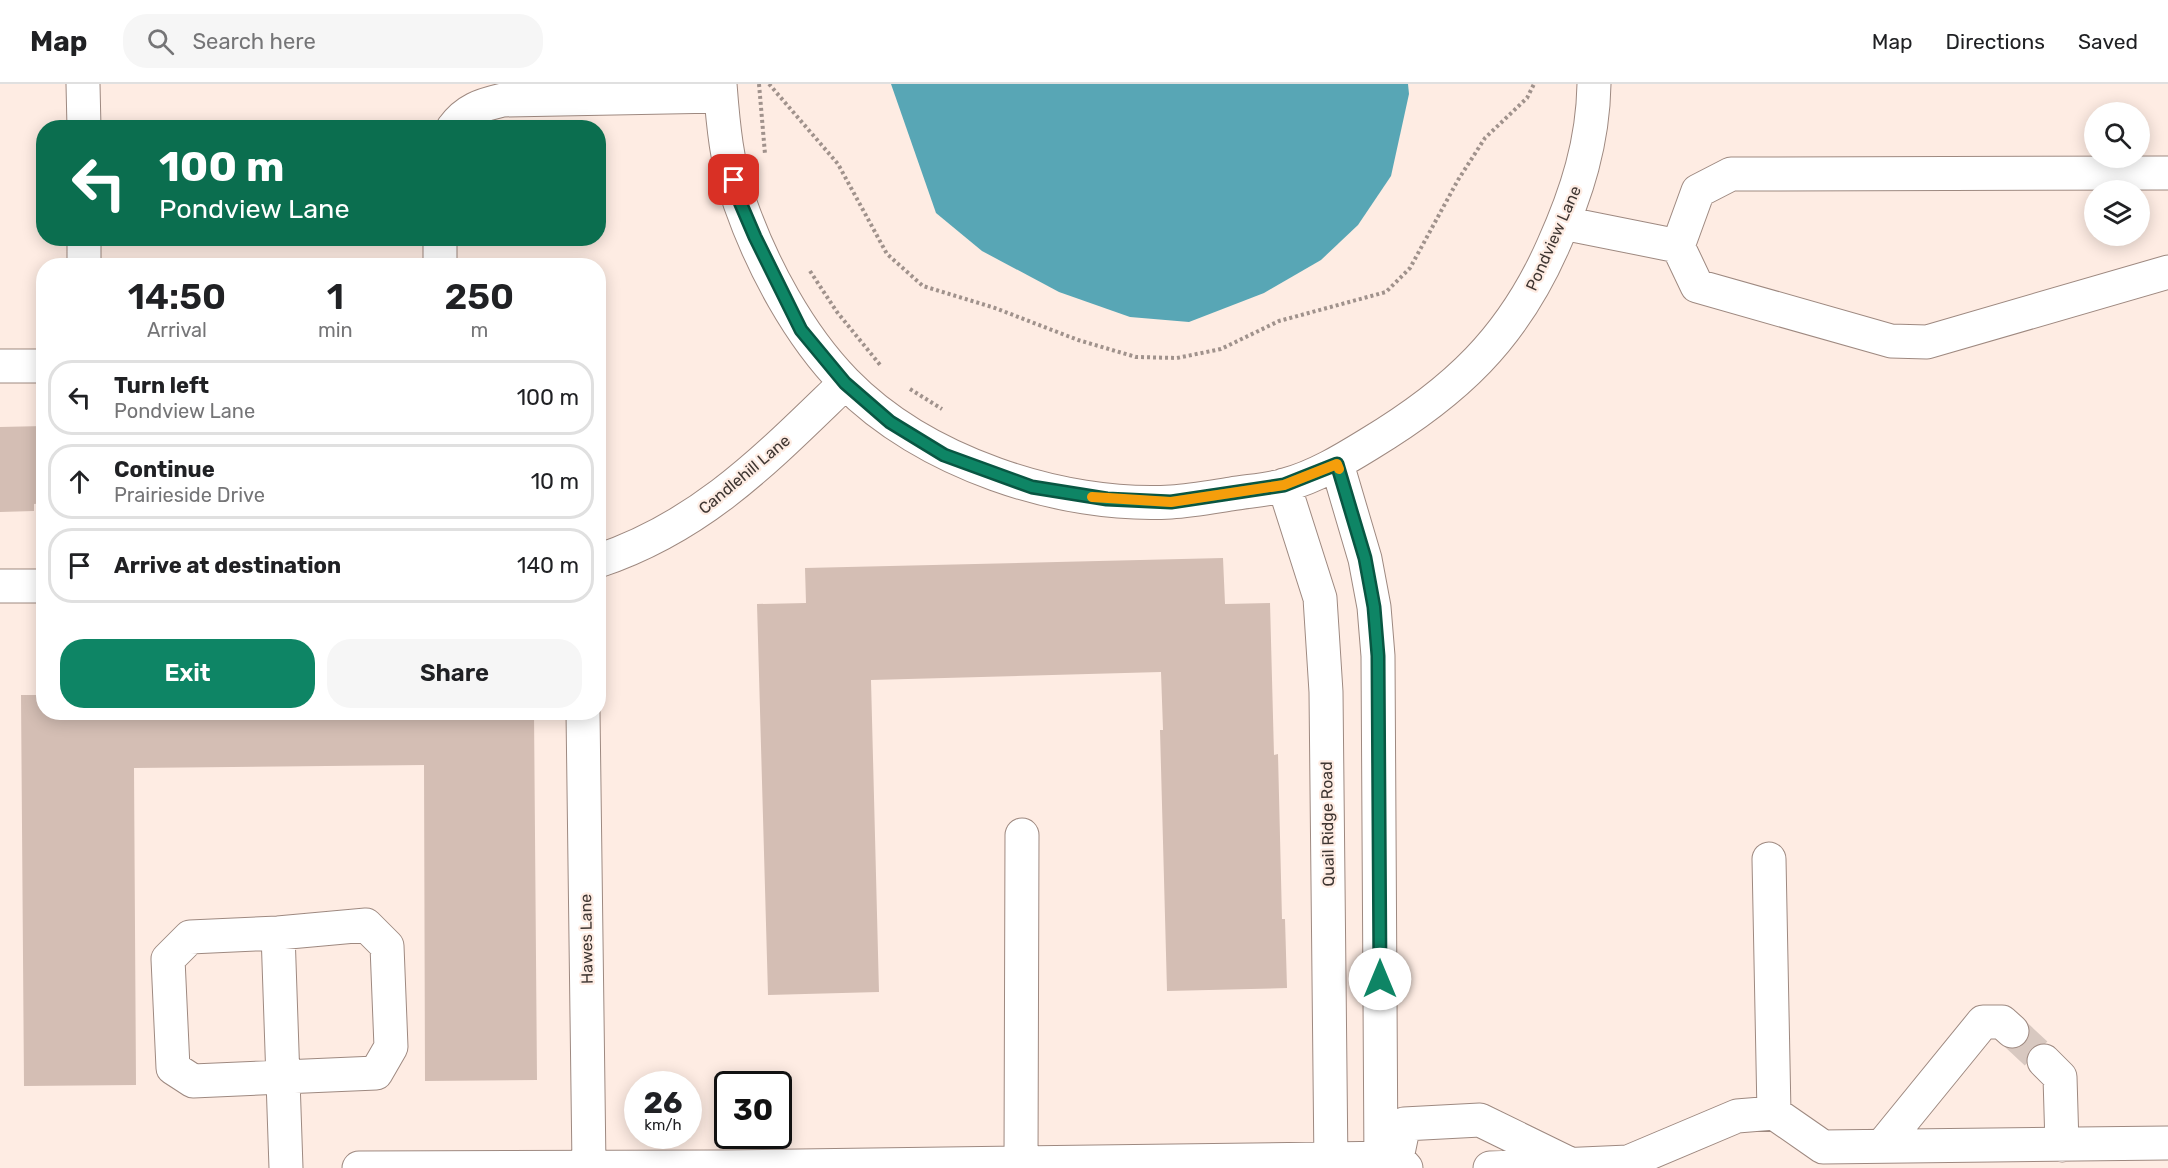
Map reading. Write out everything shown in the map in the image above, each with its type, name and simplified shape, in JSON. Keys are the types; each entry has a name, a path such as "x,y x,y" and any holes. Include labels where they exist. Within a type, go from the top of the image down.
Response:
{"street":[{"path":"83,84 84,120"},
{"name":"Pondview Lane","path":"720,90 724,135 740,202 770,271 801,330 845,383 890,422 944,455 1032,487 1107,499 1171,502 1284,485 1337,464 1414,417 1464,376 1509,327 1539,277 1563,223 1581,174 1593,123 1594,84"},
{"path":"459,120 477,106 503,100 720,90"},
{"path":"2168,173 1731,174 1698,191 1678,246 1696,286 1891,341 1927,342 2168,272"},
{"path":"1563,223 1678,246"},
{"path":"0,366 36,366"},
{"name":"Candlehill Lane","path":"606,558 629,551 690,519 745,478 845,383"},
{"path":"1337,464 1365,558 1374,607 1378,656 1391,1163"},
{"name":"Quail Ridge Road","path":"1284,485 1320,598 1326,692 1331,1164"},
{"path":"0,586 36,586"},
{"name":"Hawes Lane","path":"583,720 589,1166"},
{"path":"1022,835 1022,1163"},
{"path":"1768,860 1774,1113"},
{"path":"366,925 387,946 391,1047 376,1073 284,1079 193,1081 173,1068 168,959 190,937 278,933 366,925"},
{"path":"278,933 286,1168"},
{"path":"1882,1146 1983,1022 2002,1022 2012,1031"},
{"path":"2044,1062 2060,1077 2062,1144"},
{"path":"1490,1168 1628,1162 1737,1116 1774,1113 1823,1147 2168,1143"},
{"path":"1391,1163 1404,1124 1479,1120 1570,1164"},
{"path":"359,1168 1391,1163"}],"path":[{"path":"759,84 766,164"},
{"path":"769,84 838,164 887,254 923,286 995,308 1078,340 1136,357 1177,358 1221,349 1279,321 1386,292 1410,268 1458,180 1485,138 1527,98 1534,84"},
{"path":"808,268 837,312 888,375"},
{"path":"907,387 943,411"}],"water":[{"path":"891,84 1408,84 1409,94 1391,176 1358,225 1321,260 1264,293 1189,322 1130,317 1059,292 982,251 936,213"}],"building":[{"path":"36,426 36,504 34,504 34,511 0,512 0,427"},
{"path":"1223,558 1225,604 1270,603 1274,755 1278,754 1282,919 1285,919 1287,988 1167,991 1160,730 1163,730 1161,672 871,680 879,992 768,995 757,604 806,603 805,568"},
{"path":"21,695 36,695 36,720 534,720 537,1080 425,1081 424,765 134,768 136,1085 24,1086"}],"tunnel":[{"path":"2012,1031 2044,1061"}],"slow traffic":[{"path":"1092,497 1171,502 1284,485 1337,464 1339,469"}],"route":[{"path":"734,180 740,202 770,271 801,330 845,383 890,422 944,455 1032,487 1107,499 1171,502 1284,485 1337,464 1365,558 1374,607 1378,656 1380,979"}]}
